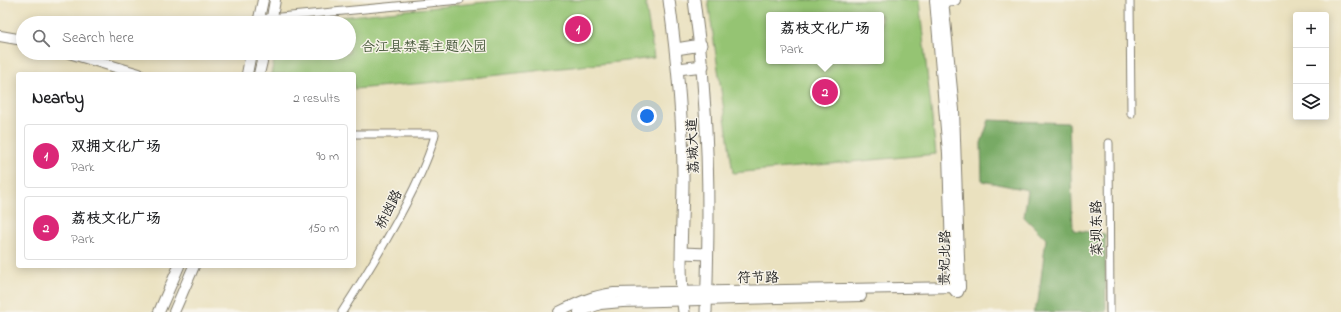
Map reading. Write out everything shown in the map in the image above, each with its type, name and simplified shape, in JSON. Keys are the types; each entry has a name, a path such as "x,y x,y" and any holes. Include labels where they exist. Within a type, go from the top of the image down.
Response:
{"main road":[{"path":"260,16 262,0"},
{"path":"272,16 275,0"},
{"name":"荔城大道","path":"669,0 678,69 683,155 682,296 684,312"},
{"name":"荔城大道","path":"694,0 703,66 707,136 706,312"},
{"path":"941,0 955,0"},
{"name":"贵妃北路","path":"941,0 956,289"},
{"path":"0,36 16,39"},
{"path":"676,48 700,45"},
{"path":"92,60 132,72"},
{"path":"246,72 249,60"},
{"path":"259,72 262,60"},
{"path":"678,69 703,66"},
{"path":"682,253 707,254"},
{"path":"159,312 179,268"},
{"path":"174,312 193,268"},
{"name":"符节路","path":"560,312 586,299 598,295 614,293 706,296 956,289"},
{"name":"符节路","path":"579,312 600,304 682,296"}],"street":[{"path":"309,16 460,0"},
{"path":"1130,0 1131,114"},
{"name":"桥凼路","path":"342,312 387,240 407,202 433,144 435,134 356,134"},
{"name":"菜坝东路","path":"1109,143 1110,312"}],"green space":[{"name":"合江县禁毒主题公园","path":"505,0 645,0 654,58 425,83 356,89 356,72 271,72 274,60 356,60 356,16 350,16"},
{"path":"708,0 919,0 936,154 733,173"},
{"path":"989,120 1069,123 1073,230 1105,234 1106,312 1033,312 1038,302 1046,239 1024,217 1028,190 982,181 981,143"}],"place":[{"name":"双拥文化广场","path":"578,29"},
{"name":"荔枝文化广场","path":"825,92"}]}
